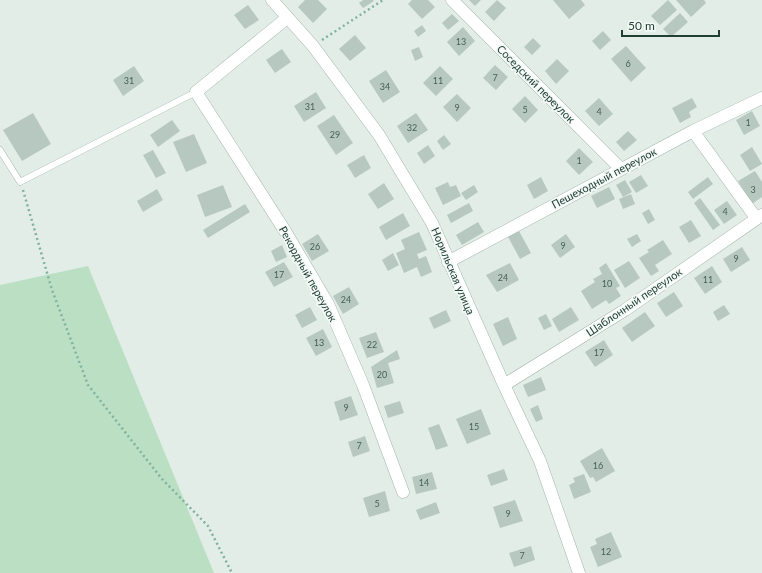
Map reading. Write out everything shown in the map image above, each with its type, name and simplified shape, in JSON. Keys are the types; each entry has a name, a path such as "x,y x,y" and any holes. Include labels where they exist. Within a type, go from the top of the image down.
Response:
{"street":[{"name":"Норильская улица","path":"272,0 313,46 379,135 432,223 448,262 540,461 579,573"},
{"name":"Соседский переулок","path":"452,0 621,169"},
{"path":"196,92 288,18"},
{"name":"Рекордный переулок","path":"196,92 285,231 328,304 363,385 403,492"},
{"name":"Пешеходный переулок","path":"448,262 693,131 762,98"},
{"path":"693,131 759,217"},
{"name":"Шаблонный переулок","path":"504,385 625,310 759,217"}],"lane":[{"path":"0,150 20,182 196,92"}],"path":[{"path":"313,46 383,0"},
{"path":"20,182 52,290 88,384 162,479 208,526 232,573"}],"green space":[{"path":"88,266 214,573 0,573 0,285"}],"building":[{"path":"305,0 318,0 327,9 313,23 298,7"},
{"path":"363,0 374,1 363,8 359,3"},
{"path":"412,0 428,0 435,7 422,19 408,4"},
{"path":"469,0 481,0 475,6"},
{"path":"497,0 506,8 494,21 485,12"},
{"path":"553,0 581,0 585,5 569,19"},
{"path":"668,0 677,10 660,25 651,16"},
{"path":"676,0 704,0 706,3 691,17"},
{"path":"248,5 259,20 245,29 234,15"},
{"path":"680,13 688,22 671,37 663,29"},
{"path":"452,14 459,21 448,30 442,23"},
{"path":"422,25 426,31 418,37 414,31"},
{"path":"463,27 475,41 459,56 447,42"},
{"path":"603,31 611,40 600,50 592,41"},
{"path":"355,35 366,48 350,61 339,49"},
{"path":"533,38 541,46 532,55 524,47"},
{"path":"626,46 646,68 631,82 611,59"},
{"path":"419,47 423,57 415,61 411,50"},
{"path":"282,49 291,62 275,73 266,60"},
{"path":"557,59 569,71 556,84 545,71"},
{"path":"495,65 508,77 496,90 483,78"},
{"path":"134,66 144,81 123,96 113,80"},
{"path":"440,66 453,79 436,96 423,83"},
{"path":"386,70 400,92 383,103 369,81"},
{"path":"316,92 326,108 304,122 294,106"},
{"path":"457,94 471,108 457,122 443,107"},
{"path":"525,96 538,110 525,123 512,109"},
{"path":"599,98 613,114 599,126 585,111"},
{"path":"692,98 697,107 689,112 691,117 680,123 672,108"},
{"path":"752,111 760,126 744,135 736,120"},
{"path":"33,113 51,144 22,161 3,130"},
{"path":"416,113 428,130 408,143 397,126"},
{"path":"334,115 353,143 336,155 317,126"},
{"path":"172,120 180,131 158,147 150,135"},
{"path":"628,131 637,140 624,151 616,142"},
{"path":"194,134 207,163 186,172 173,142"},
{"path":"444,135 451,144 443,150 437,141"},
{"path":"428,145 435,156 424,164 417,153"},
{"path":"752,147 762,164 750,171 740,155"},
{"path":"579,148 593,162 579,175 566,161"},
{"path":"153,150 166,173 156,178 143,155"},
{"path":"364,155 371,168 355,178 347,165"},
{"path":"755,171 762,182 762,197 752,204 738,181"},
{"path":"641,175 648,186 636,193 629,182"},
{"path":"541,177 548,191 534,199 527,185"},
{"path":"708,177 713,184 693,199 688,192"},
{"path":"625,180 632,192 623,197 616,185"},
{"path":"448,182 450,187 456,185 461,196 443,205 435,188"},
{"path":"384,183 394,199 378,209 368,194"},
{"path":"223,185 232,207 205,217 197,195"},
{"path":"474,185 478,192 466,200 461,193"},
{"path":"609,187 615,199 597,208 591,196"},
{"path":"157,189 163,200 143,212 137,201"},
{"path":"631,194 635,204 623,209 619,199"},
{"path":"700,198 720,225 713,230 694,203"},
{"path":"727,201 737,215 724,224 714,210"},
{"path":"469,203 473,211 451,223 447,215"},
{"path":"245,204 250,212 208,238 203,230"},
{"path":"649,209 655,220 648,224 642,213"},
{"path":"403,213 410,226 386,240 379,227"},
{"path":"691,220 701,236 689,243 679,227"},
{"path":"478,222 484,232 462,245 456,235"},
{"path":"519,231 531,253 520,259 508,237"},
{"path":"419,232 427,250 417,254 419,259 426,256 432,272 421,277 417,267 404,273 396,253 405,249 401,240"},
{"path":"318,234 329,251 312,261 302,244"},
{"path":"566,234 575,247 560,258 551,245"},
{"path":"637,234 641,241 632,247 627,239"},
{"path":"663,240 672,254 655,265 659,271 651,276 639,258 649,252 647,250"},
{"path":"282,245 287,257 276,262 271,251"},
{"path":"742,247 750,260 731,272 723,259"},
{"path":"393,253 399,265 388,271 382,260"},
{"path":"629,261 640,278 625,288 614,270"},
{"path":"284,262 293,277 274,287 265,272"},
{"path":"510,263 519,280 497,292 486,275"},
{"path":"606,263 620,286 616,288 621,296 609,304 606,300 592,309 581,291 595,282 593,279 602,274 599,268"},
{"path":"712,266 722,282 705,294 694,278"},
{"path":"349,287 359,304 343,314 333,296"},
{"path":"674,292 683,306 666,317 657,303"},
{"path":"724,305 730,314 718,321 713,312"},
{"path":"310,307 317,320 302,328 295,315"},
{"path":"571,307 579,320 559,332 552,319"},
{"path":"446,310 451,321 434,329 429,318"},
{"path":"645,312 655,326 632,342 622,328"},
{"path":"546,314 552,326 544,330 538,318"},
{"path":"508,317 517,339 503,346 493,324"},
{"path":"323,329 332,347 316,356 306,338"},
{"path":"376,332 384,352 367,358 359,338"},
{"path":"604,340 613,355 595,367 585,352"},
{"path":"397,350 400,359 388,363 394,383 377,388 371,367"},
{"path":"541,377 546,390 528,397 523,385"},
{"path":"351,396 358,415 340,421 334,402"},
{"path":"400,401 404,413 388,418 384,406"},
{"path":"538,405 543,419 536,422 530,409"},
{"path":"481,409 491,434 467,444 456,419"},
{"path":"439,424 448,446 436,450 428,428"},
{"path":"365,436 370,451 353,457 348,442"},
{"path":"602,448 615,471 596,482 593,477 590,478 580,461"},
{"path":"504,469 508,480 491,486 487,475"},
{"path":"432,472 437,489 416,494 412,477"},
{"path":"584,474 591,492 574,499 569,485 575,482 573,478"},
{"path":"385,491 390,511 369,517 363,498"},
{"path":"515,500 523,521 500,528 493,507"},
{"path":"436,502 440,513 420,520 416,510"},
{"path":"611,532 622,557 598,567 590,547 597,544 595,539"},
{"path":"531,546 535,560 514,567 509,553"}]}
